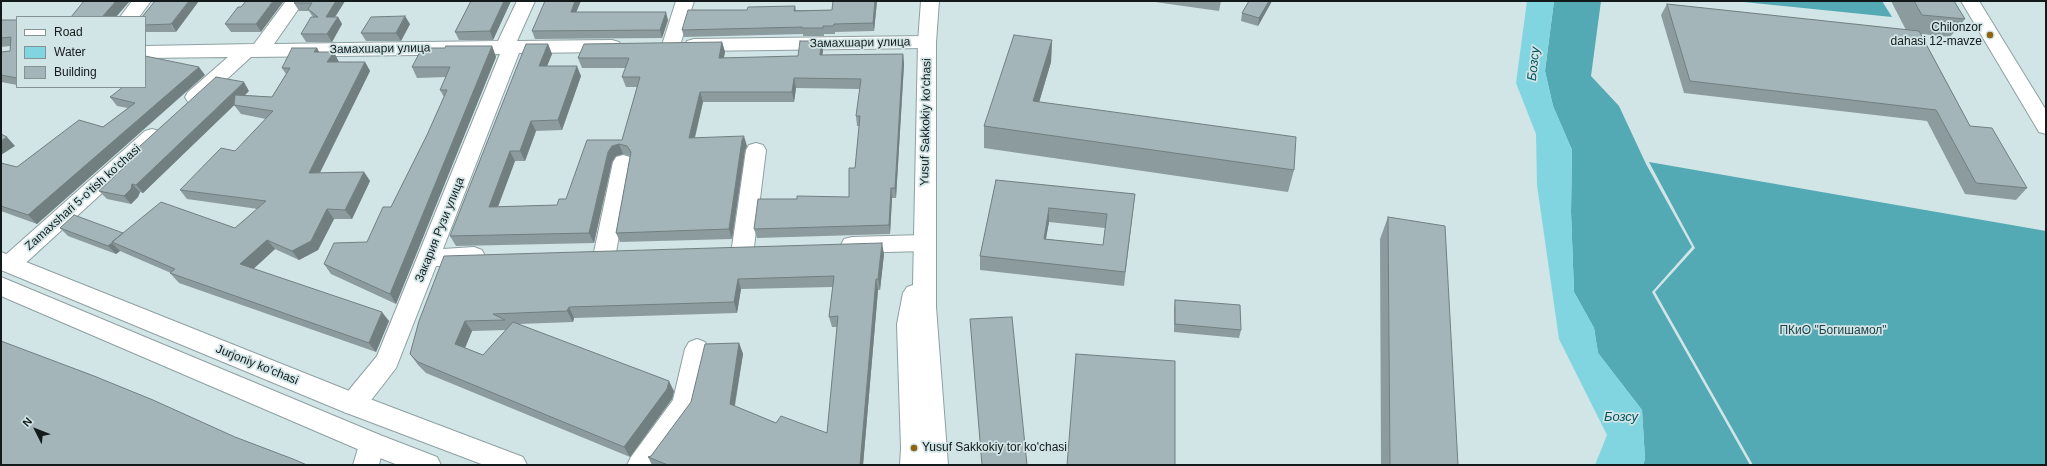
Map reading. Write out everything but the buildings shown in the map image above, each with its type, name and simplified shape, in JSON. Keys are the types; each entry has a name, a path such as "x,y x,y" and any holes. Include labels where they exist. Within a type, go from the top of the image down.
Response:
{"street":[{"path":"130,16 142,1"},
{"name":"Zamaxshari 5-o'tish ko'chasi","path":"6,262 174,115 252,51 294,1"},
{"name":"Закария Рузи улица","path":"353,404 387,362 429,258 526,1"},
{"name":"Замахшари улица","path":"684,1 663,45 927,42"},
{"name":"Yusuf Sakkokiy ko'chasi","path":"930,1 927,42 923,243 924,307 935,465"},
{"path":"1970,1 2046,127"},
{"path":"1986,1 2046,99"},
{"name":"Замахшари улица","path":"146,52 632,46"},
{"path":"743,247 756,150"},
{"path":"605,252 623,162"},
{"path":"829,245 923,243"},
{"name":"Yusuf Sakkokiy ko'chasi","path":"913,465 914,448 909,324 923,243"},
{"path":"720,248 766,247"},
{"path":"582,253 628,251"},
{"path":"429,258 498,256"},
{"name":"Jurjoniy ko'chasi","path":"6,262 353,404 514,465"},
{"path":"1,286 369,454 428,465"},
{"path":"640,465 685,404 697,349"}],"green space":[{"path":"1554,1 1601,1 1591,76 1619,106 1646,164 1692,247 1652,292 1750,465 1643,465 1645,459 1642,410 1598,353 1594,328 1574,292 1571,212 1572,150 1553,106 1545,71"},
{"path":"1734,1 1882,1 1892,17"},
{"name":"ПКиО \"Богишамол\"","path":"1649,162 2046,231 2046,465 1753,465 1655,292 1695,248"}],"water":[{"name":"Бозсу","path":"1527,1 1554,1 1545,71 1553,106 1572,150 1571,212 1574,292 1594,328 1598,353 1642,410 1645,459 1643,465 1595,465 1607,435 1559,339 1537,185 1536,134 1516,83"}],"place":[{"name":"Chilonzor dahasi 12-mavze","path":"1990,35"},
{"name":"Yusuf Sakkokiy tor ko'chasi","path":"914,448"}]}
